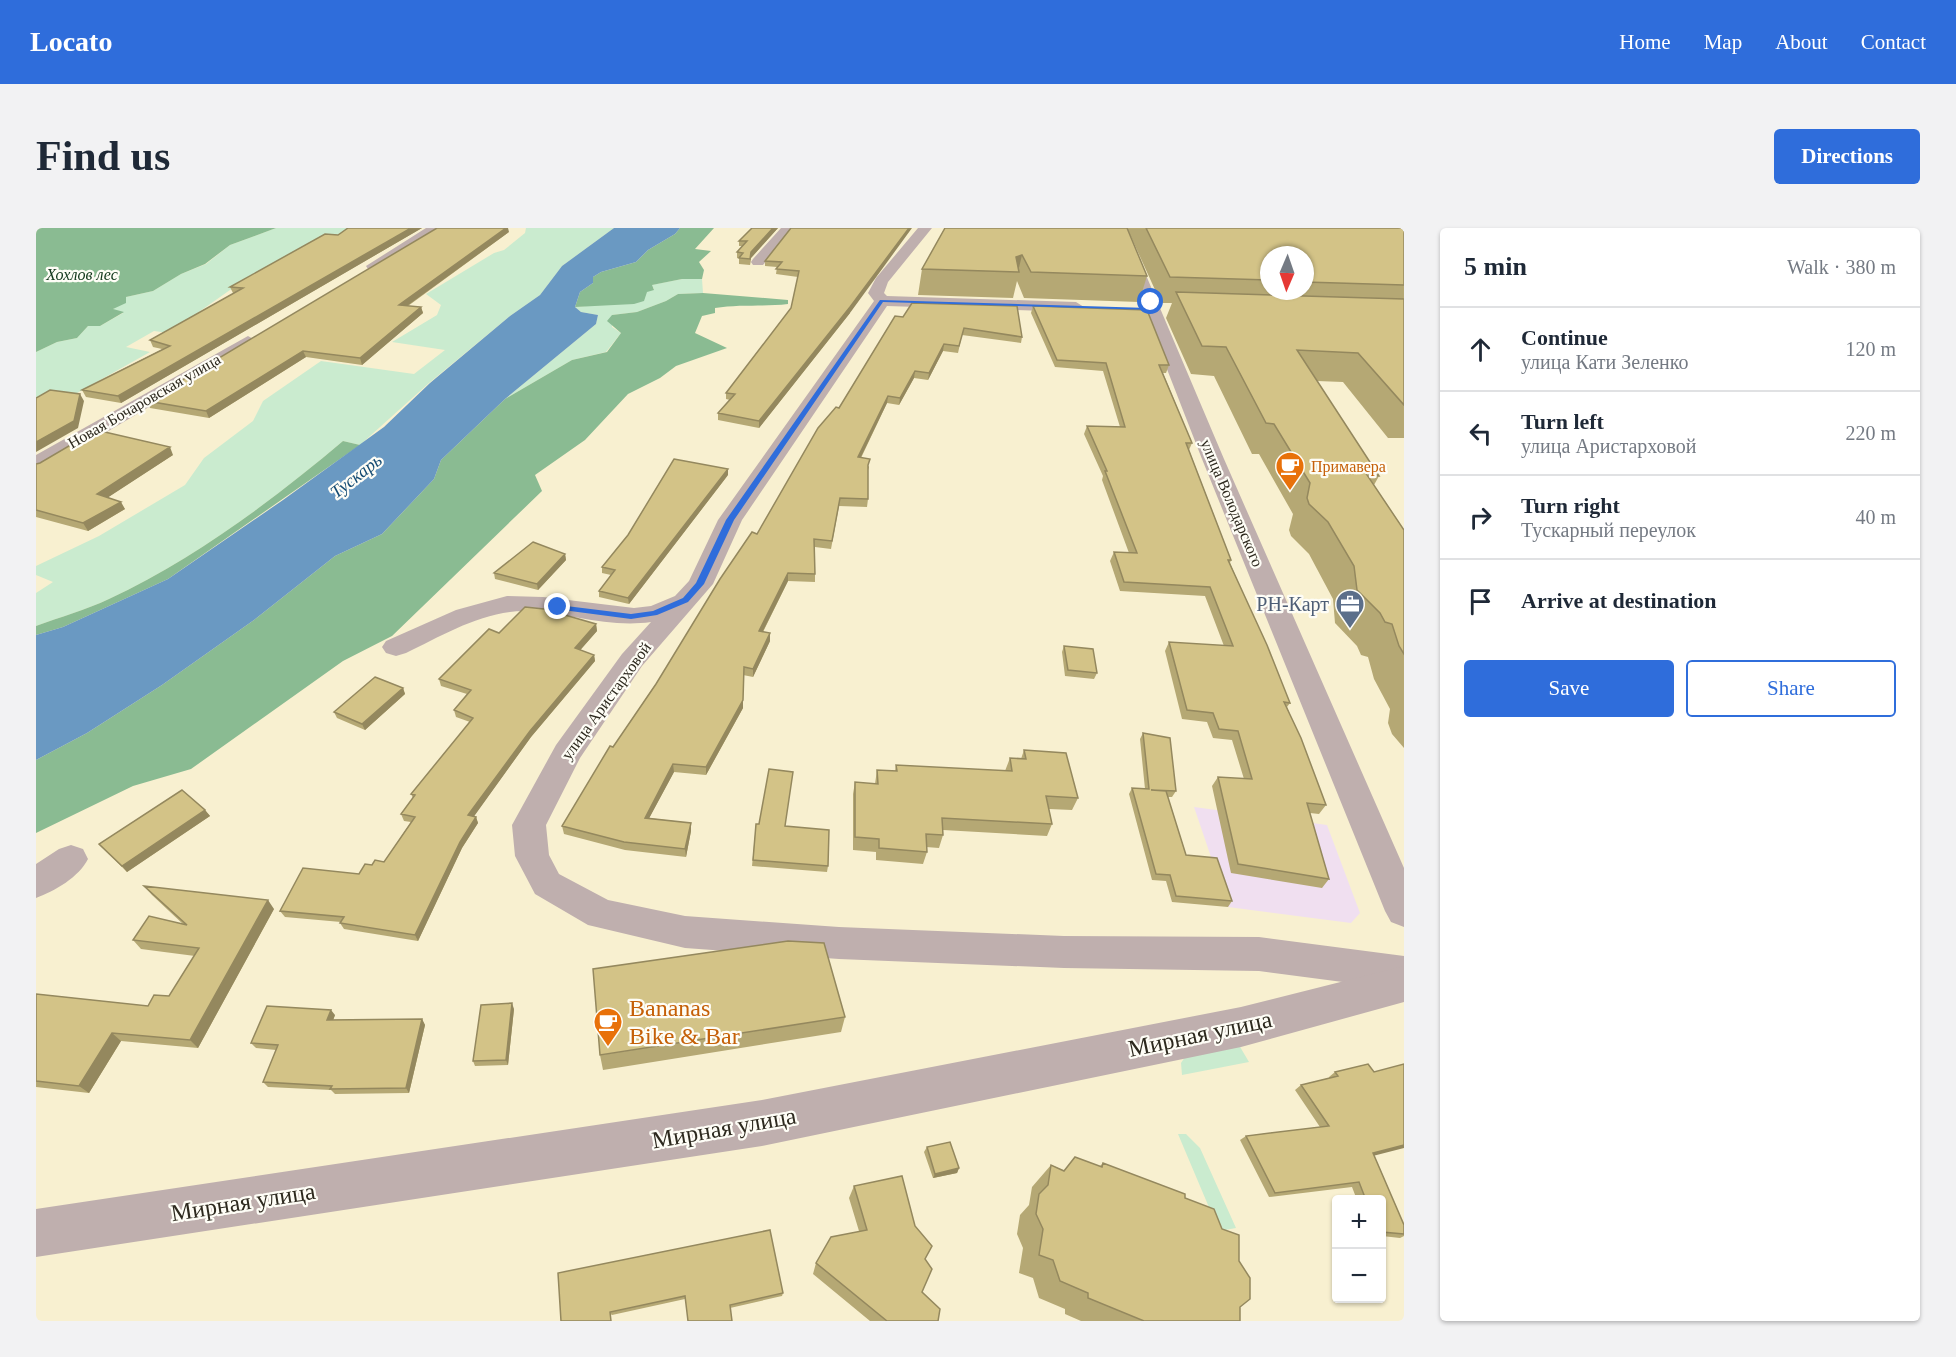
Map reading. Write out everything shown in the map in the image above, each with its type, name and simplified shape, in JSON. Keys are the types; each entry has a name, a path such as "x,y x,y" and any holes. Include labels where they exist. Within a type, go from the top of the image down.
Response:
{"street":[{"path":"357,276 436,228"},
{"path":"758,262 788,228"},
{"name":"улица Аристарховой","path":"925,228 881,281 876,293 882,301 730,520 700,584 632,660 573,744 529,825 532,856 547,884 601,914 685,932 839,943 1064,952 1259,954 1404,973"},
{"name":"улица Володарского","path":"1119,228 1404,911"},
{"path":"882,301 1091,308"},
{"name":"Новая Бочаровская улица","path":"36,464 265,331"},
{"path":"396,647 451,622 505,604 528,603 631,616 654,614 686,600"},
{"path":"36,883 71,859"},
{"name":"Мирная улица","path":"36,1233 762,1123 1241,1028 1404,984"}],"shaded area":[{"path":"1194,807 1327,825 1360,913 1351,923 1228,907"}],"green space":[{"name":"Хохлов лес","path":"36,228 276,228 230,245 205,264 181,274 153,291 126,297 126,303 113,309 124,312 100,326 88,326 77,338 57,342 36,352"},
{"path":"276,228 374,228 280,271 230,290 169,333 154,331 126,347 150,352 77,393 36,402 36,352 57,342 77,338 88,326 100,326 123,313 112,310 126,297 153,291 181,274 206,264 230,245"},
{"path":"526,228 614,228 562,266 540,295 510,316 429,383 360,445 343,441 231,528 141,583 100,603 36,626 36,593 53,582 36,575 36,566 99,536 185,485 204,458 253,421 263,401 321,361 414,374 445,350 392,342 437,315 441,305 426,294 494,253 504,250 525,233"},
{"path":"680,228 714,228 695,249 711,251 699,262 704,270 702,279 682,279 652,285 654,290 647,292 644,301 634,304 575,307 580,292 593,283 593,277 601,272 636,262 648,250 675,234"},
{"path":"682,279 702,279 703,293 678,294 637,312 612,315 612,327 621,333 606,352 572,360 505,399 596,324 598,315 581,312 575,307 609,304 654,289 651,285"},
{"path":"703,293 788,300 788,304 715,308 715,313 702,316 695,333 727,348 676,366 660,378 628,394 585,440 535,475 542,491 392,636 343,661 191,769 133,786 36,833 36,760 87,733 162,685 254,620 335,556 382,534 434,479 441,460 505,399 572,360 607,352 621,333 607,321 612,315 637,312 678,294"},
{"path":"343,441 360,445 168,579 63,627 36,635 36,626 109,599 202,547 260,507"},
{"path":"1236,1040 1249,1062 1182,1075 1181,1063 1189,1051"},
{"path":"1178,1134 1186,1134 1200,1148 1236,1228 1219,1231"}],"water":[{"name":"Тускарь","path":"614,228 680,228 675,234 648,250 636,262 601,272 593,277 593,283 580,292 575,307 581,312 598,315 596,324 505,399 441,460 434,479 382,534 335,556 254,620 162,685 87,733 36,760 36,635 63,627 168,579 283,500 384,427 430,383 510,316 540,295 562,266"}],"building":[{"path":"348,228 411,228 118,396 82,390 170,346 150,340 243,288 230,287 325,234 338,235"},
{"path":"437,228 506,228 399,305 421,307 360,358 303,351 206,411 147,401"},
{"path":"752,228 773,228 751,252 750,259 739,258 743,253 737,252 747,241 739,241"},
{"path":"791,228 909,228 850,307 759,421 718,413 735,394 726,393 791,308 799,271 776,269 782,262 765,261"},
{"path":"945,228 1127,228 1147,276 1031,272 1022,255 1016,257 1019,272 922,269"},
{"path":"1146,228 1404,228 1404,285 1314,282 1314,246 1260,246 1260,280 1170,277"},
{"path":"1176,292 1260,295 1260,300 1314,300 1314,296 1404,299 1404,405 1358,353 1297,350 1379,476 1367,475 1404,530 1404,654 1392,624 1385,622 1380,613 1357,590 1354,566 1328,522 1309,504 1307,498 1310,483 1274,424 1266,423 1226,347 1202,346"},
{"path":"912,303 1017,306 1022,337 964,328 959,346 944,344 929,373 915,371 900,398 888,396 858,457 870,459 868,499 840,498 832,541 814,539 815,574 788,573 759,631 770,633 753,669 744,667 743,700 706,767 673,764 645,818 691,823 685,849 624,842 562,826 610,746 613,747 656,684 720,579 752,532 757,534 818,428 836,407 839,408 895,316 903,317"},
{"path":"1033,306 1147,310 1169,365 1159,365 1192,443 1186,443 1231,560 1228,560 1267,645 1290,703 1284,702 1301,738 1326,805 1307,803 1329,879 1238,864 1218,777 1252,779 1238,731 1219,729 1213,713 1187,710 1169,642 1233,646 1210,587 1124,582 1114,552 1137,553 1105,471 1107,471 1087,426 1125,427 1106,363 1057,360"},
{"path":"50,390 80,394 74,421 36,442 36,398"},
{"path":"96,430 170,447 97,494 121,502 83,523 36,510 36,464"},
{"path":"674,459 728,469 628,598 599,591 615,570 602,567 628,535"},
{"path":"533,542 565,554 537,584 494,573"},
{"path":"525,607 544,609 596,624 575,648 594,655 530,731 468,815 476,817 460,842 415,935 340,923 344,917 280,911 303,868 359,874 365,864 372,865 375,860 384,862 415,817 401,814 415,795 411,794 473,718 454,710 471,690 439,679 489,629 499,633"},
{"path":"1064,646 1093,649 1097,673 1068,670"},
{"path":"375,677 403,688 362,724 334,712"},
{"path":"1143,733 1170,738 1176,791 1151,790 1166,791 1186,855 1217,858 1232,901 1176,896 1170,875 1156,874 1132,788 1149,789"},
{"path":"1024,750 1066,753 1078,798 1046,796 1052,824 942,818 943,835 926,834 927,852 879,848 879,839 855,837 855,782 878,784 877,770 897,771 896,765 1012,771 1010,758 1026,759"},
{"path":"769,769 793,772 785,826 829,830 828,866 753,860 756,824 759,824"},
{"path":"182,790 205,810 122,866 99,844"},
{"path":"144,886 268,900 190,1040 112,1033 79,1086 36,1081 36,994 148,1006 154,995 169,996 199,948 133,940 149,916 187,925"},
{"path":"788,941 824,943 845,1017 600,1055 593,969"},
{"path":"512,1003 506,1060 473,1061 481,1005"},
{"path":"267,1006 331,1010 327,1020 422,1019 406,1088 330,1089 332,1086 263,1082 278,1045 251,1043"},
{"path":"1368,1064 1374,1072 1404,1064 1404,1145 1373,1153 1404,1225 1404,1234 1386,1232 1386,1195 1364,1195 1359,1182 1275,1193 1246,1136 1329,1126 1301,1085 1338,1076 1335,1072"},
{"path":"950,1142 959,1168 935,1174 927,1147"},
{"path":"1075,1157 1102,1167 1103,1163 1185,1194 1185,1198 1214,1209 1222,1229 1239,1235 1239,1261 1250,1278 1250,1299 1240,1307 1240,1321 1144,1321 1088,1298 1088,1293 1060,1281 1053,1260 1039,1255 1043,1229 1036,1214 1039,1194 1048,1185 1051,1165 1064,1171"},
{"path":"902,1176 915,1226 932,1246 925,1259 932,1269 922,1292 940,1309 938,1321 887,1321 816,1263 831,1237 867,1230 854,1186"},
{"path":"770,1230 783,1293 730,1305 732,1321 688,1321 685,1296 610,1312 611,1321 561,1321 558,1273"}],"place":[{"name":"Примавера","path":"1290,492"},
{"name":"РН-Карт","path":"1350,630"},
{"name":"Bananas Bike & Bar","path":"608,1048"}],"route":[{"path":"558,607 631,616 654,614 686,600 700,584 730,520 882,301 1151,310 1151,302"}]}
